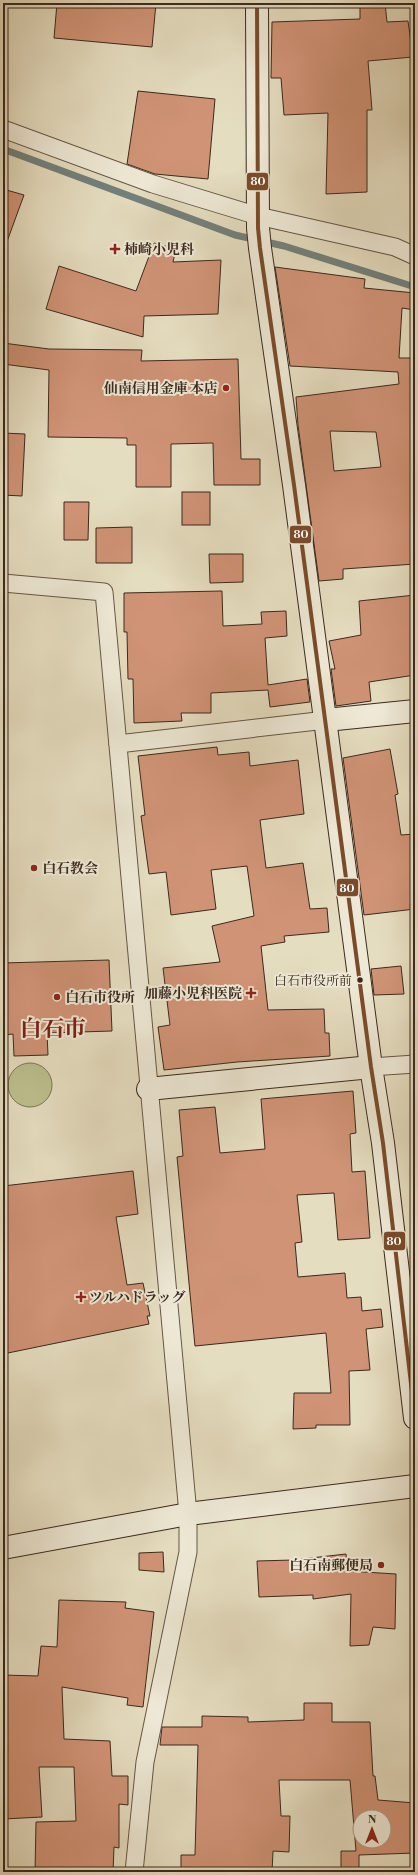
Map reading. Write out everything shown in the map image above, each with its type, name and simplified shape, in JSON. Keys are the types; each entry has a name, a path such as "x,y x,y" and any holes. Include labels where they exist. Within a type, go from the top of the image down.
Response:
{"street":[{"path":"257,3 259,231 326,720 371,1068 383,1143 415,1418"},
{"path":"3,129 153,184 259,231 395,247 415,256"},
{"path":"3,583 104,592 148,1089 188,1514 188,1552 145,1762 134,1872"},
{"path":"118,744 415,711"},
{"path":"148,1089 415,1064"},
{"path":"3,1548 188,1514 415,1486"}],"green space":[{"path":"30,1063 42,1067 48,1073 52,1085 48,1097 42,1103 30,1107 18,1103 12,1097 8,1085 12,1073 18,1067"}],"building":[{"path":"57,3 156,3 152,47 54,38"},
{"path":"360,3 385,3 387,22 408,21 413,57 368,61 372,110 367,110 367,192 326,194 328,113 284,115 281,78 271,78 272,22 360,19"},
{"path":"138,91 215,99 208,179 155,174 127,164"},
{"path":"3,189 24,195 5,247 3,247"},
{"path":"154,243 176,249 173,262 221,260 218,314 144,316 143,337 46,309 59,266 136,291"},
{"path":"275,267 365,279 364,288 415,293 415,310 402,308 399,358 415,358 415,564 343,569 343,579 319,581 298,425 296,397 399,384 398,372 290,366","holes":["330,431 376,432 381,467 334,471"]},
{"path":"3,343 49,349 142,350 141,361 238,359 241,459 260,459 260,485 214,485 213,443 171,444 171,487 136,487 136,445 127,445 127,438 48,437 49,370 3,364"},
{"path":"3,433 25,434 22,496 3,495"},
{"path":"182,492 210,492 210,525 182,525"},
{"path":"64,502 89,502 88,540 64,540"},
{"path":"132,527 132,563 96,563 96,528"},
{"path":"209,554 243,554 243,582 210,583"},
{"path":"222,591 223,626 262,624 261,612 286,611 287,636 265,638 268,685 307,679 310,702 270,707 268,690 211,693 211,713 181,713 182,721 134,723 133,679 128,679 127,632 124,632 124,593"},
{"path":"415,595 415,675 369,682 371,701 336,706 331,669 335,669 329,641 361,635 359,601"},
{"path":"217,747 218,755 249,752 250,766 298,760 304,814 260,820 266,868 303,863 310,909 327,908 329,932 284,936 285,942 261,946 268,1010 324,1009 325,1033 329,1033 330,1056 237,1062 164,1070 158,1027 170,1025 163,968 220,962 212,926 254,916 247,866 211,870 216,909 171,915 166,872 149,874 141,816 145,815 138,756"},
{"path":"390,749 398,794 395,795 401,835 415,834 415,909 364,915 343,758"},
{"name":"白石市役所","path":"109,960 112,1031 47,1033 48,1055 14,1056 13,1034 3,1035 3,963"},
{"path":"401,966 404,994 374,995 371,969"},
{"path":"353,1091 356,1133 350,1134 352,1172 365,1171 370,1238 338,1240 334,1193 297,1195 302,1242 295,1243 298,1277 345,1273 347,1298 361,1297 362,1311 381,1309 383,1327 366,1329 370,1370 349,1371 350,1425 316,1425 316,1428 293,1429 294,1393 331,1393 326,1333 195,1346 177,1157 183,1156 179,1110 215,1107 220,1153 265,1149 261,1099"},
{"path":"133,1171 138,1214 116,1217 127,1285 143,1283 150,1316 147,1316 149,1324 3,1354 3,1186"},
{"path":"163,1552 164,1572 139,1570 139,1553"},
{"path":"346,1554 348,1571 396,1574 395,1629 373,1627 369,1645 350,1646 351,1594 313,1599 313,1595 259,1597 257,1561 293,1560"},
{"path":"59,1600 126,1602 125,1608 154,1612 143,1707 127,1705 128,1698 62,1687 64,1739 110,1741 112,1776 128,1776 128,1805 119,1804 119,1848 114,1847 113,1872 35,1872 36,1822 76,1821 74,1767 39,1767 42,1817 3,1819 3,1675 38,1676 41,1646 57,1647"},
{"path":"304,1703 332,1703 332,1722 370,1722 373,1776 375,1776 378,1800 415,1803 415,1853 359,1855 359,1872 341,1872 341,1851 356,1851 356,1849 392,1849 392,1809 352,1809 350,1780 279,1780 281,1816 290,1816 289,1852 273,1851 272,1872 181,1872 181,1855 195,1855 198,1745 160,1745 162,1727 202,1727 202,1716 248,1717 248,1722 304,1720"}],"waterway":[{"path":"3,149 235,235 284,246 415,287"}],"transit line":[{"name":"80","path":"257,3 258,228 260,248 294,485 371,1067 383,1143 415,1418"}],"place":[{"name":"柿崎小児科","path":"115,249"},
{"name":"仙南信用金庫 本店","path":"226,388"},
{"name":"白石教会","path":"34,868"},
{"name":"白石市役所前","path":"360,980"},
{"name":"加藤小児科医院","path":"251,993"},
{"name":"白石市役所","path":"57,997"},
{"name":"ツルハドラッグ","path":"81,1297"},
{"name":"白石南郵便局","path":"381,1565"}],"district":[{"name":"白石市","path":"53,1028"}]}
